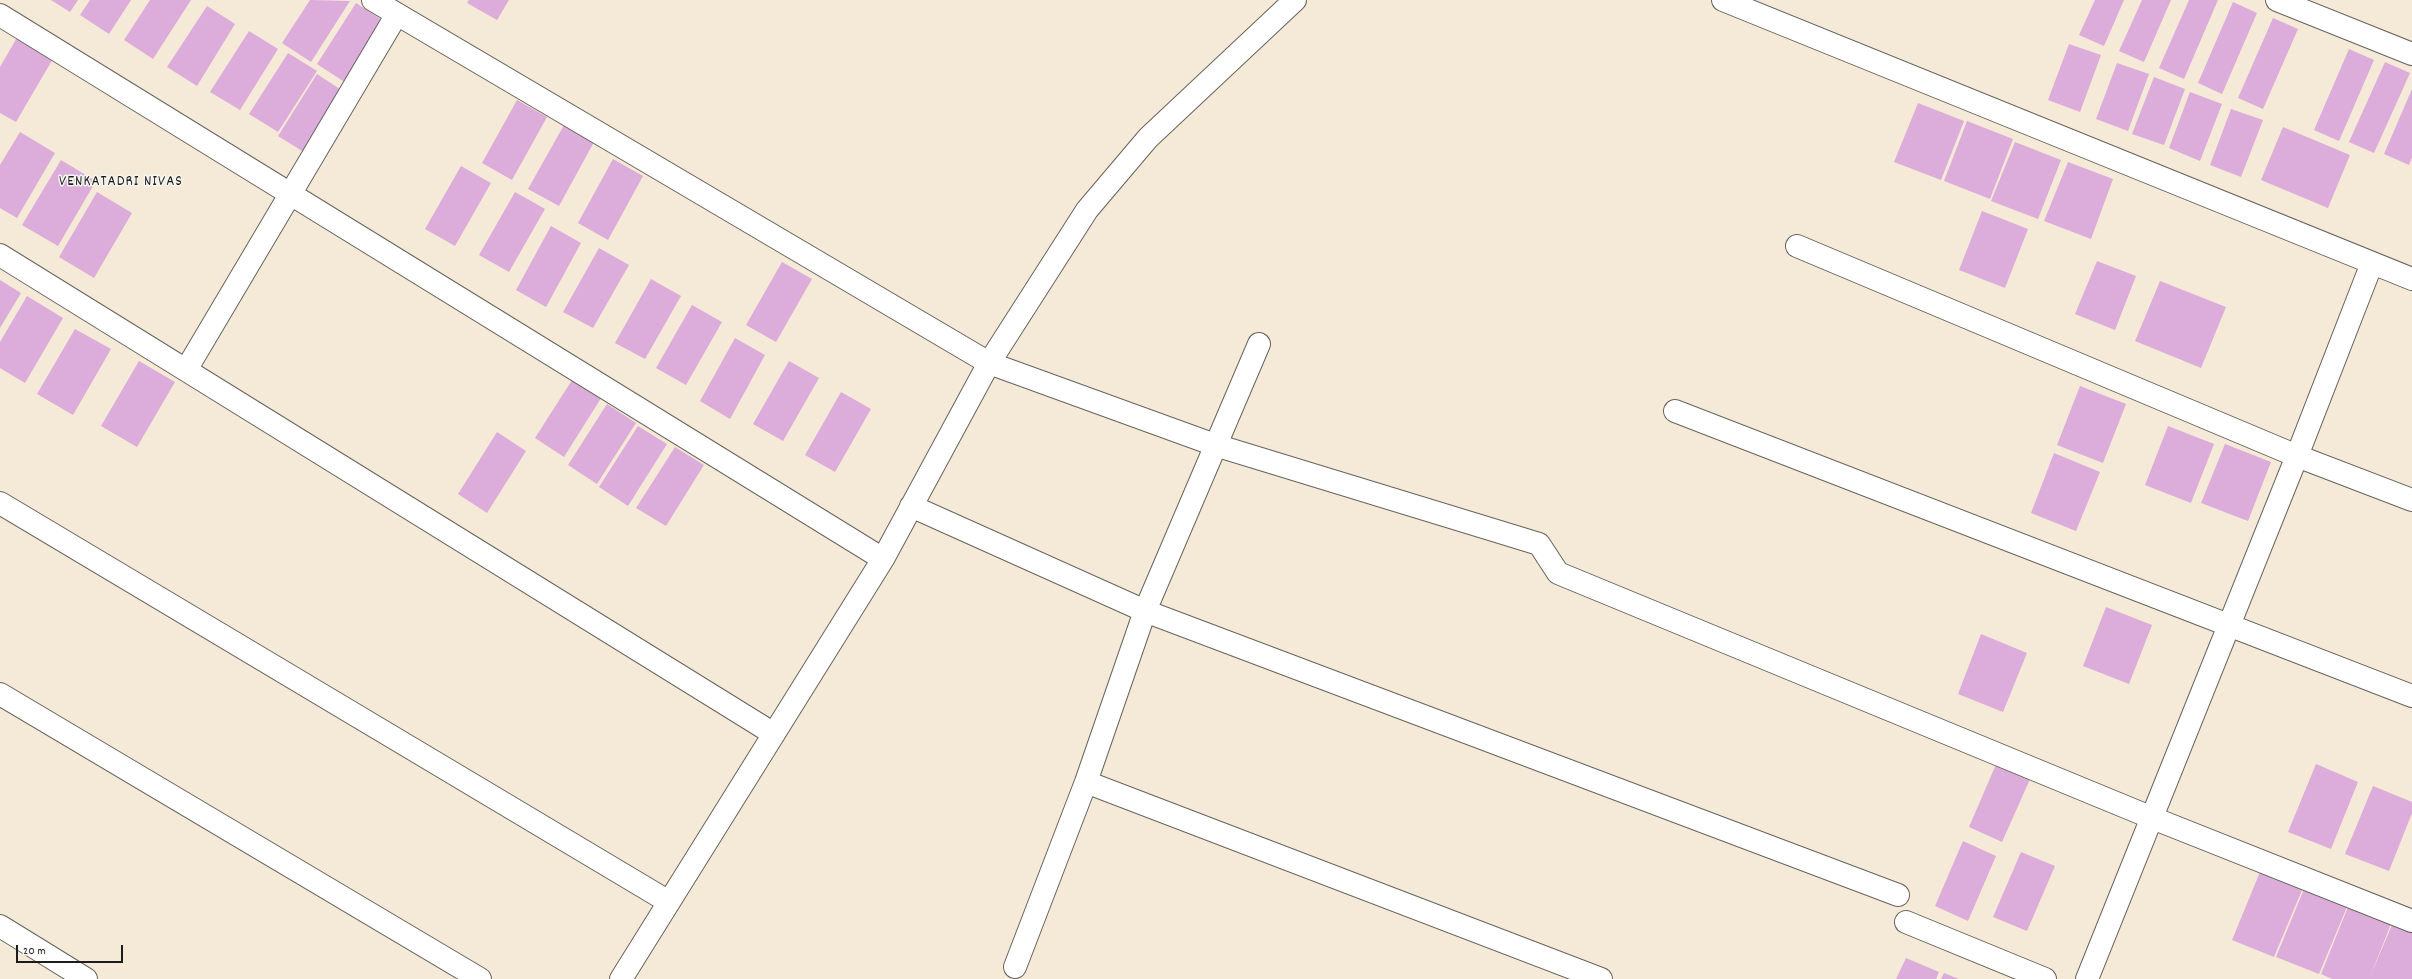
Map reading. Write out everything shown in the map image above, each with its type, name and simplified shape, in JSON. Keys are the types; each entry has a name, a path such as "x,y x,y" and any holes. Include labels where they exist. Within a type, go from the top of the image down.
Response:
{"street":[{"path":"373,0 988,363 1215,445 1539,544 1558,573 2150,817 2412,921"},
{"path":"621,979 883,559 988,363 1087,210 1113,177 1148,138 1295,0"},
{"path":"1723,0 2412,279"},
{"path":"2277,0 2412,54"},
{"path":"186,370 397,14"},
{"path":"0,15 883,559"},
{"path":"1797,246 2297,456 2412,500"},
{"path":"0,256 774,734"},
{"path":"2087,979 2150,817 2297,456 2372,263"},
{"path":"1015,967 1086,782 1145,611 1259,344"},
{"path":"1675,410 2412,696"},
{"path":"0,503 669,902"},
{"path":"911,506 1145,611 1898,894"},
{"path":"0,694 480,979"},
{"path":"1086,782 1601,979"},
{"path":"1906,922 2045,979"},
{"path":"0,926 86,979"}],"building":[{"path":"51,0 78,0 70,12"},
{"path":"90,0 131,0 109,34 80,15"},
{"path":"150,0 191,0 153,59 124,40"},
{"path":"310,0 350,1 311,62 282,43"},
{"path":"469,0 509,0 497,20 467,3"},
{"path":"2095,0 2124,0 2104,46 2079,35"},
{"path":"2142,0 2171,0 2144,62 2119,51"},
{"path":"2189,0 2218,0 2184,79 2159,68"},
{"path":"2233,2 2257,13 2222,94 2198,83"},
{"path":"356,3 385,22 346,83 317,64"},
{"path":"207,6 235,24 197,86 167,67"},
{"path":"2273,18 2298,29 2263,109 2238,98"},
{"path":"249,31 278,49 240,110 210,92"},
{"path":"18,36 54,57 16,122 0,113 0,67"},
{"path":"2069,44 2101,55 2080,112 2048,100"},
{"path":"2349,49 2374,60 2339,141 2314,130"},
{"path":"288,53 317,71 278,132 249,114"},
{"path":"2385,62 2410,73 2374,153 2349,142"},
{"path":"2117,63 2149,74 2128,131 2096,119"},
{"path":"317,74 346,93 307,154 278,136"},
{"path":"2154,77 2185,89 2164,145 2132,134"},
{"path":"2412,89 2412,157 2409,165 2384,154"},
{"path":"2190,92 2222,104 2200,161 2169,148"},
{"path":"517,100 547,117 512,180 482,163"},
{"path":"1918,103 1964,121 1941,180 1894,162"},
{"path":"2231,109 2263,120 2241,177 2210,165"},
{"path":"1967,121 2013,139 1990,199 1944,181"},
{"path":"564,125 594,142 559,206 528,189"},
{"path":"2283,127 2350,155 2328,208 2261,180"},
{"path":"20,132 55,153 17,218 0,208 0,165"},
{"path":"2015,142 2061,160 2038,219 1991,201"},
{"path":"613,159 643,176 608,240 578,223"},
{"path":"61,160 96,181 58,246 22,225"},
{"path":"2068,162 2113,179 2091,239 2044,221"},
{"path":"461,166 491,183 455,246 425,229"},
{"path":"97,192 132,213 94,278 59,257"},
{"path":"515,192 545,209 509,272 479,255"},
{"path":"1982,211 2028,229 2005,288 1959,270"},
{"path":"551,226 581,243 546,307 516,290"},
{"path":"599,248 629,265 593,328 563,312"},
{"path":"2097,261 2136,276 2115,330 2075,314"},
{"path":"782,262 812,279 776,342 746,325"},
{"path":"651,279 681,296 645,359 615,343"},
{"path":"0,280 21,293 0,328"},
{"path":"2160,281 2226,307 2201,368 2135,341"},
{"path":"27,296 63,318 25,383 0,368 0,342"},
{"path":"692,305 722,322 686,385 656,368"},
{"path":"75,329 111,349 73,415 37,394"},
{"path":"735,338 765,355 730,419 700,401"},
{"path":"139,361 175,382 137,447 101,426"},
{"path":"789,361 819,378 783,441 753,424"},
{"path":"574,377 603,395 564,457 535,438"},
{"path":"2080,386 2126,404 2103,463 2057,445"},
{"path":"841,392 871,409 835,472 805,455"},
{"path":"607,404 636,423 597,484 568,465"},
{"path":"638,426 667,444 628,506 599,487"},
{"path":"2168,426 2214,444 2191,503 2145,485"},
{"path":"497,432 526,451 487,513 458,494"},
{"path":"2225,444 2271,462 2248,521 2201,503"},
{"path":"675,447 704,465 666,526 636,508"},
{"path":"2054,453 2100,472 2076,531 2031,513"},
{"path":"2106,607 2152,625 2129,684 2083,666"},
{"path":"1981,634 2027,653 2003,712 1958,694"},
{"path":"1997,762 2031,777 2002,842 1969,827"},
{"path":"2316,764 2358,782 2331,849 2288,832"},
{"path":"2373,786 2412,802 2412,813 2389,871 2345,854"},
{"path":"1963,841 1996,856 1968,921 1935,906"},
{"path":"2021,852 2055,866 2027,931 1993,917"},
{"path":"2260,872 2302,890 2274,957 2232,940"},
{"path":"2304,889 2347,907 2319,974 2276,957"},
{"path":"2348,907 2391,924 2369,979 2332,979 2321,974"},
{"path":"2392,925 2412,933 2412,979 2369,979"},
{"path":"1906,958 1939,972 1936,979 1896,979"},
{"path":"1944,973 1959,979 1941,979"}],"district":[{"name":"VENKATADRI NIVAS","path":"121,183"}]}
